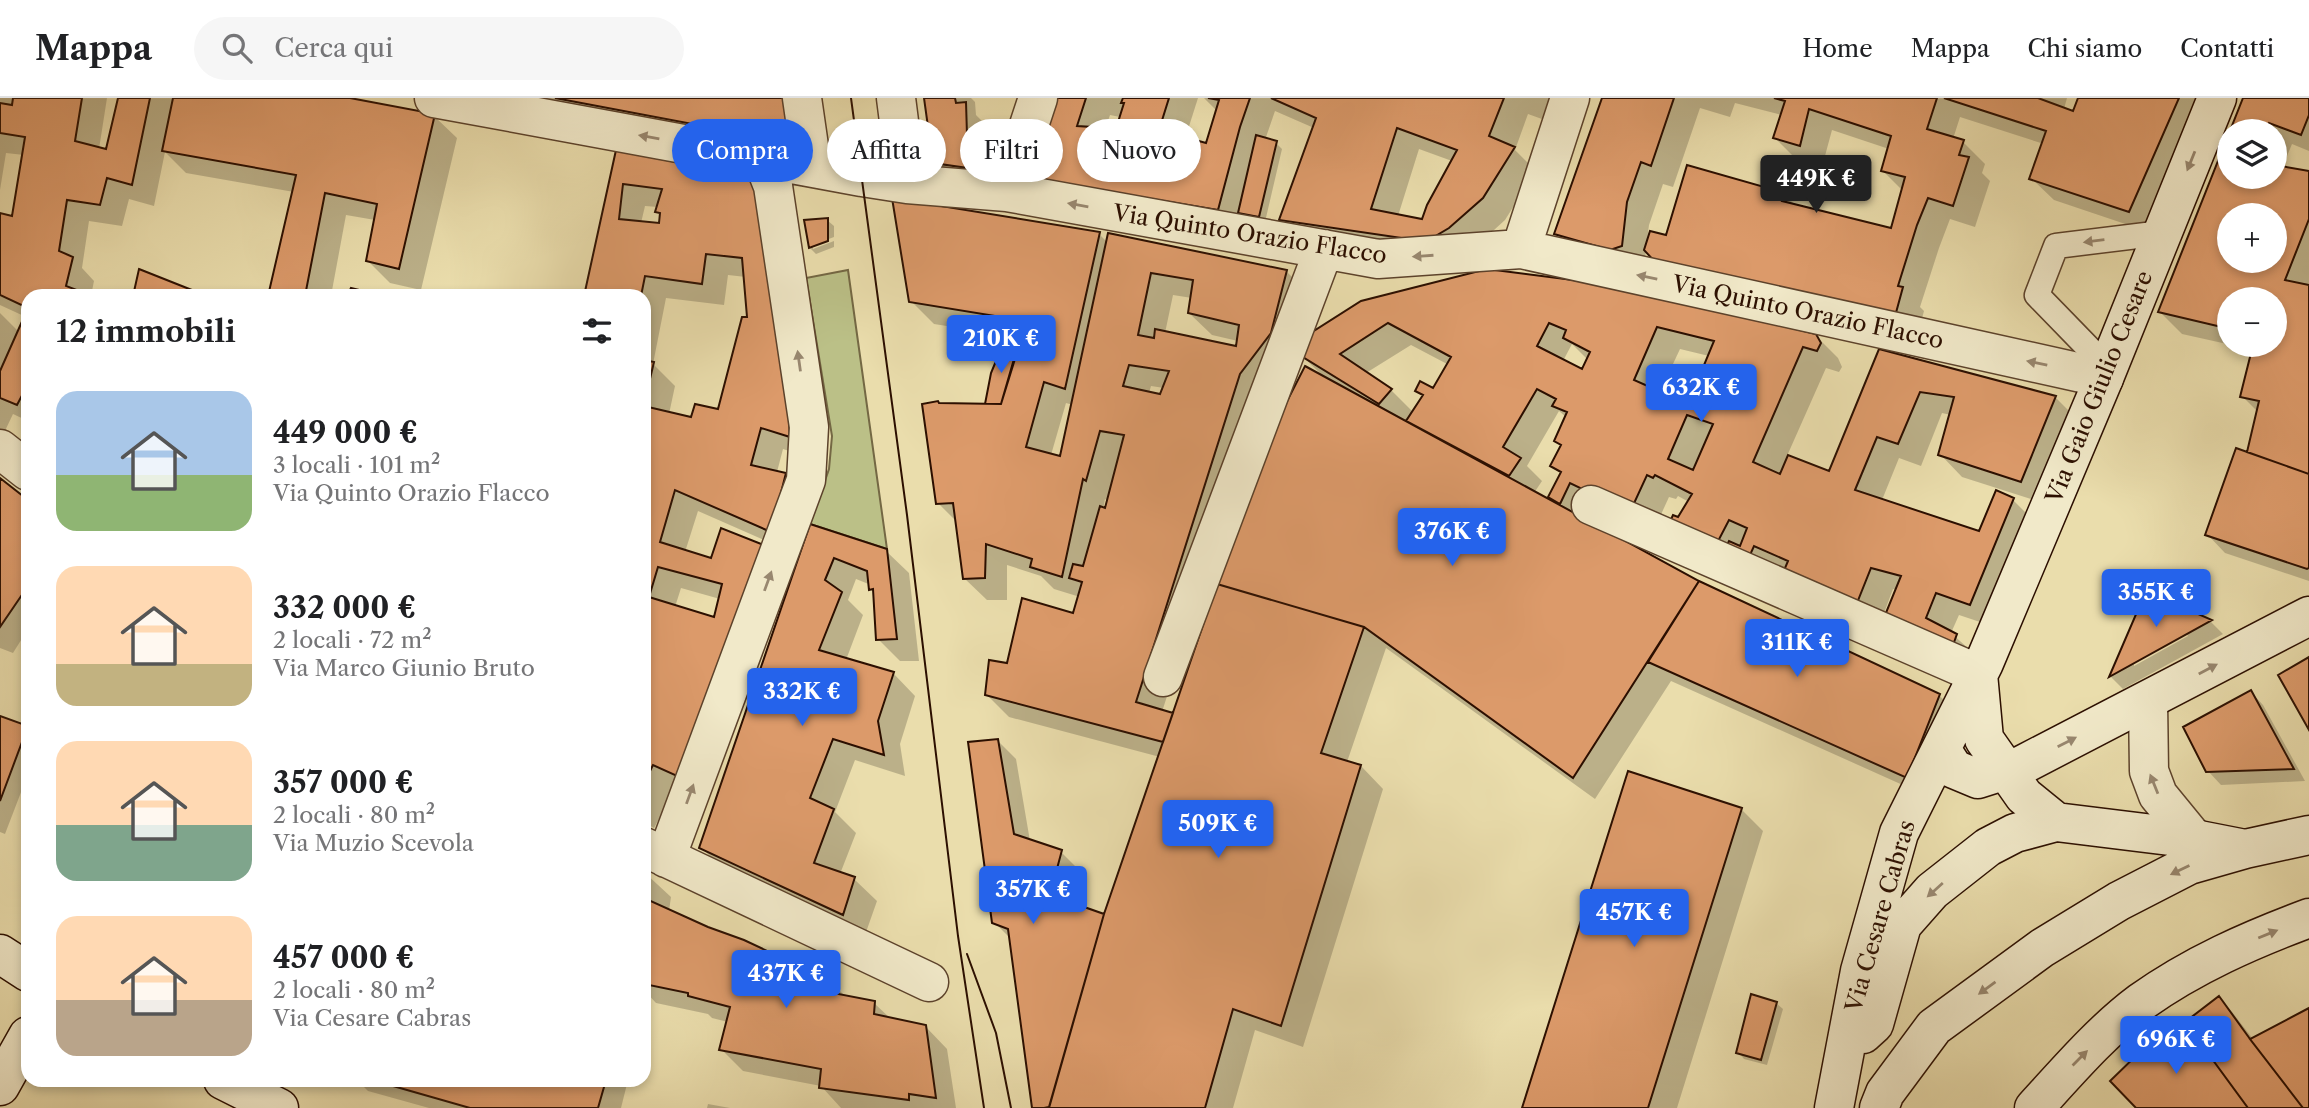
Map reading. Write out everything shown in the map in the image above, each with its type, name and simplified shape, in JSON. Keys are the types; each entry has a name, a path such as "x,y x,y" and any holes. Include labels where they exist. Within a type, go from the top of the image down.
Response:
{"street":[{"name":"Via Quinto Orazio Flacco","path":"434,98 672,142"},
{"path":"802,98 805,119"},
{"path":"896,98 908,184"},
{"path":"1007,192 1038,98"},
{"path":"1521,249 1570,98"},
{"name":"Via Gaio Giulio Cesare","path":"1978,674 2217,98"},
{"name":"Via Quinto Orazio Flacco","path":"813,167 908,184 1007,192 1378,259 1521,249 2105,372"},
{"path":"771,182 809,427 806,480 655,852 929,982"},
{"path":"1163,677 1324,249"},
{"path":"0,449 21,466"},
{"path":"1591,505 1978,674 1984,739 2024,796 2056,822"},
{"path":"1941,749 1954,769 1978,779 2022,765 2309,616"},
{"name":"Via Cesare Cabras","path":"1834,1108 1860,971 1899,833 1978,674"},
{"path":"2148,701 2149,771 2158,795 2194,839"},
{"name":"Via Cesare Cabras","path":"1844,1054 1874,1024 1902,925 1932,891 1988,848 2015,833 2056,822 2194,839 2245,849"},
{"name":"Via Cesare Cabras","path":"1879,1108 1885,1093 1934,1027 2042,948 2119,901 2189,866 2245,849 2309,835"},
{"path":"2034,1108 2080,1058 2140,1003 2203,963 2264,934 2309,918"},
{"path":"0,954 21,968"},
{"path":"0,1086 21,1048"},
{"path":"237,1087 279,1108"}],"lane":[{"path":"2105,372 2037,295 2056,246 2162,233"}],"green space":[{"path":"848,270 887,549 810,524 829,469 832,436 806,278"}],"building":[{"path":"13,98 82,98 75,141 106,149 118,98 150,98 132,185 107,178 100,205 67,200 59,251 73,257 66,286 74,289 21,289 21,305 0,295 0,213 12,216 25,137 0,133 0,103 12,105"},
{"path":"173,98 350,98 435,114 399,269 366,261 377,204 325,193 306,289 270,289 296,175 162,151"},
{"path":"555,98 784,98 787,119 672,120"},
{"path":"924,98 955,98 956,103 966,102 967,119 960,119 960,167 946,165 946,119 927,119"},
{"path":"1052,98 1086,98 1077,119 1077,182 1201,182 1201,142 1206,143 1219,100 1208,98 1250,98 1218,210 1049,182 1063,182 1063,119 1045,119"},
{"path":"1123,98 1169,98 1162,119 1119,119"},
{"path":"1271,98 1504,98 1489,136 1515,147 1483,198 1449,228 1432,238 1422,241 1279,220 1316,118","holes":["1397,128 1457,150 1422,219 1371,209"]},
{"path":"1602,98 1674,98 1651,166 1641,162 1627,202 1622,246 1610,250 1554,234"},
{"path":"1774,98 1937,98 1927,129 1964,140 1959,155 1969,157 1953,206 1928,198 1898,286 1903,287 1894,320 1657,264 1644,250 1650,231 1666,235 1687,165 1785,193 1782,201 1891,228 1905,177 1881,171 1891,136 1809,109 1800,146 1773,138 1785,101"},
{"path":"1944,98 2038,98 2073,111 2078,98 2179,98 2129,212 2029,179 2046,131"},
{"path":"2243,98 2309,98 2309,115 2301,135 2287,130 2287,119 2235,119"},
{"path":"1256,135 1277,141 1259,217 1238,213"},
{"path":"616,150 672,161 672,182 757,182 785,351 790,437 761,428 751,465 786,473 771,532 675,490 660,542 711,558 721,528 766,546 677,776 653,765 651,769 651,598 714,617 722,584 658,567 651,590 651,408 691,417 695,404 718,409 742,317 747,317 742,258 706,254 702,284 645,276 642,289 586,289","holes":["623,184 662,189 655,212 660,213 659,223 619,219"]},
{"path":"2217,163 2217,189 2287,189 2287,167 2309,171 2309,219 2285,280 2309,285 2309,474 2247,452 2259,401 2240,397 2250,357 2287,357 2287,287 2217,287 2217,326 2158,312"},
{"path":"892,198 1100,232 1065,389 1044,382 1026,447 1060,456 1108,233 1287,270 1271,333 1240,374 1136,702 1173,713 1163,742 985,695 989,660 1007,663 1022,598 1073,613 1082,582 1069,578 1073,564 1083,566 1100,506 1105,508 1124,435 1100,431 1086,481 1083,479 1062,577 1030,567 1032,559 986,544 985,578 963,579 953,503 936,504 922,404 938,401 1001,404 1025,321 909,302","holes":["1151,273 1193,280 1188,313 1239,325 1236,346 1155,329 1154,338 1138,335","1129,365 1169,371 1160,394 1123,386"]},
{"path":"828,218 828,241 809,248 804,220"},
{"path":"139,269 189,289 135,289"},
{"path":"1487,269 1620,286 1816,334 1821,343 1817,351 1803,347 1753,462 1780,474 1788,455 1829,471 1879,349 2056,396 2021,482 1938,455 1954,397 1920,392 1898,444 1877,437 1855,490 1979,531 1996,490 2014,498 1970,605 1936,593 1926,618 1957,634 1949,656 1881,625 1901,576 1871,568 1853,613 1780,580 1788,561 1754,546 1746,564 1723,553 1729,541 1740,546 1747,528 1729,520 1714,549 1667,528 1673,515 1678,517 1692,494 1655,475 1653,478 1647,475 1630,512 1570,483 1560,504 1548,497 1561,472 1550,466 1561,445 1554,441 1567,412 1552,406 1556,399 1537,389 1503,447 1521,458 1509,476 1406,421 1423,395 1415,391 1420,381 1433,388 1451,357 1388,323 1340,354 1392,389 1379,404 1298,354 1295,343 1361,301","holes":["1549,323 1566,330 1563,338 1590,352 1582,369 1537,346","1657,327 1714,341 1688,404 1634,380","1687,415 1713,424 1693,470 1668,459"]},
{"path":"21,324 21,397 17,405 0,398 0,371"},
{"path":"1003,344 1018,349 1001,404 985,404 991,373"},
{"path":"1305,366 1699,581 1573,778 1364,627 1217,584 1253,468"},
{"path":"2236,448 2309,474 2309,568 2205,535"},
{"path":"0,478 21,494 21,596 0,627"},
{"path":"810,524 887,549 897,639 876,640 873,589 869,590 867,571 834,558 825,580 842,592 819,650 894,672 878,721 884,755 833,739 810,798 834,809 814,863 855,877 843,915 699,848"},
{"path":"1699,581 1940,694 1907,778 1648,662"},
{"path":"1217,584 1364,627 1321,753 1361,765 1281,1026 1233,1009 1205,1108 1049,1108 1104,914"},
{"path":"2146,591 2212,620 2109,677"},
{"path":"2309,657 2309,730 2278,675"},
{"path":"2251,690 2294,769 2206,772 2183,727"},
{"path":"0,716 21,724 21,745 0,801"},
{"path":"998,739 1014,834 1062,850 1050,895 1104,914 1049,1107 1044,1108 1032,1108 1008,929 992,923 968,742"},
{"path":"1628,771 1742,808 1648,1108 1522,1108"},
{"path":"651,901 744,940 833,982 833,993 875,1001 874,1014 926,1025 936,1098 909,1094 909,1100 819,1088 821,1069 719,1050 730,1007 688,996 688,993 651,985"},
{"path":"1751,994 1777,1002 1761,1060 1736,1053"},
{"path":"2219,996 2303,1108 2248,1108 2185,1022"},
{"path":"2309,1008 2309,1108 2303,1108 2250,1039"},
{"path":"2185,1022 2248,1108 2136,1108 2110,1081 2145,1047"},
{"path":"396,1087 604,1087 598,1108 470,1108"}],"tram line":[{"path":"851,98 907,515 958,936 984,1108"},
{"path":"967,954 996,1033 1011,1108"}]}
